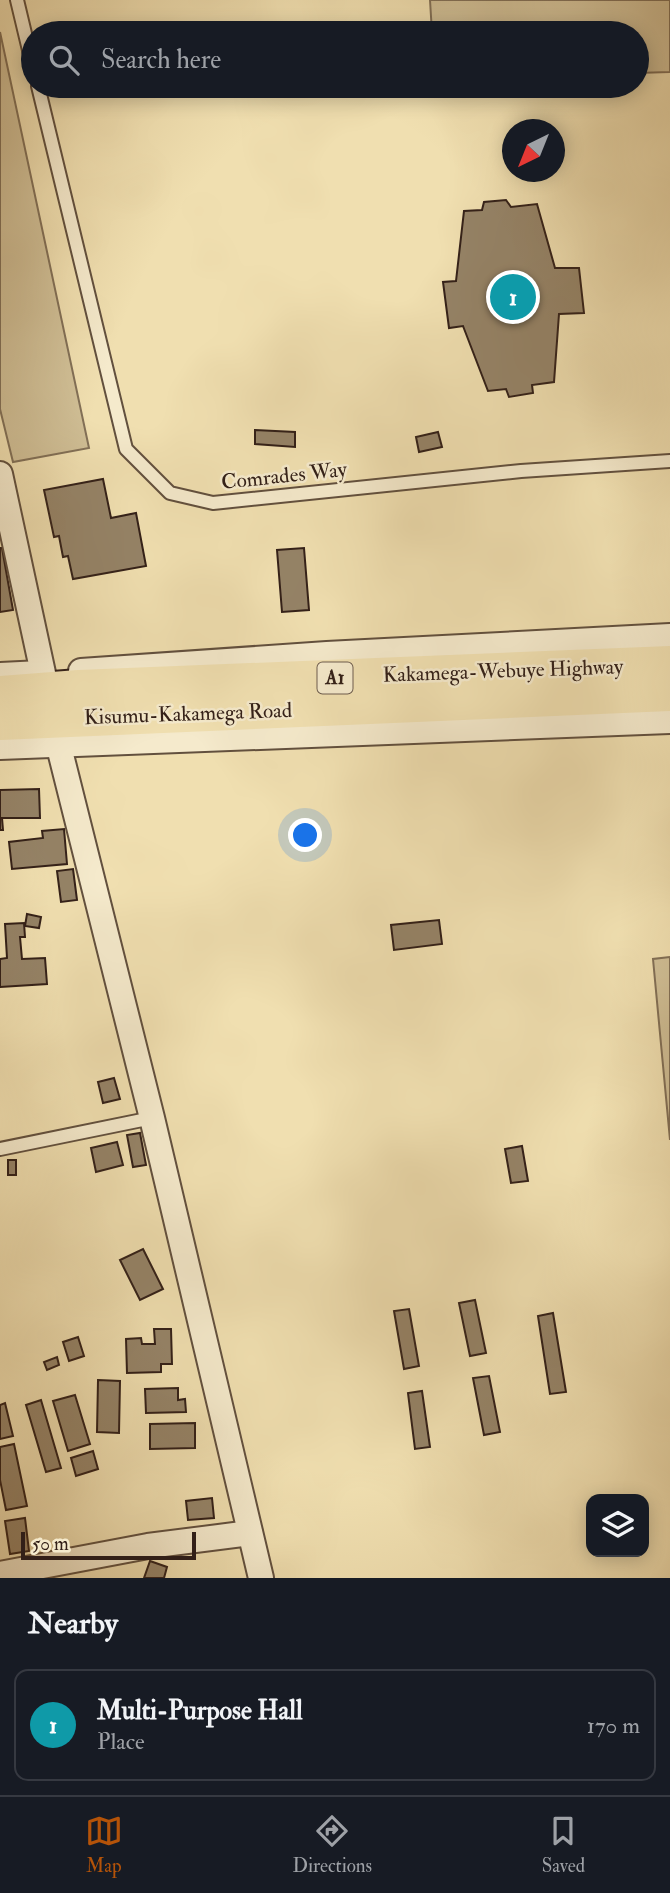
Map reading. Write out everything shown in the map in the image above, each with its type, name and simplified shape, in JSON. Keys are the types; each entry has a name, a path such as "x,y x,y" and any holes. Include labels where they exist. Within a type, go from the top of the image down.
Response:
{"highway":[{"name":"Kakamega-Webuye Highway","path":"0,695 93,688 670,664"},
{"name":"Kisumu-Kakamega Road","path":"0,721 670,692"}],"street":[{"path":"0,474 43,673"},
{"path":"0,676 341,653 670,636"},
{"path":"0,747 670,721"},
{"path":"58,743 152,1118 261,1578"},
{"path":"0,1574 148,1546 250,1533"}],"lane":[{"path":"17,0 22,21"},
{"name":"Comrades Way","path":"41,98 126,449 170,493 213,503 521,471 670,461"},
{"path":"0,1149 152,1118"}],"shaded area":[{"path":"430,0 670,0 670,72 649,73 649,21 431,21"},
{"path":"0,32 89,448 13,462 0,409"},
{"path":"670,957 670,1140 653,959"}],"building":[{"path":"506,200 511,207 537,204 555,268 579,268 584,313 559,314 554,382 532,385 533,393 509,397 506,389 488,391 463,326 449,328 443,282 456,281 464,211 482,210 484,202"},
{"path":"255,430 295,432 295,447 255,444"},
{"path":"438,432 442,447 419,452 416,437"},
{"path":"103,479 111,518 136,513 146,566 73,579 68,556 63,557 59,536 54,537 44,490"},
{"path":"0,548 13,610 0,612"},
{"path":"304,548 309,610 282,612 277,550"},
{"path":"39,789 40,818 2,818 3,830 0,830 0,790"},
{"path":"64,829 67,864 12,869 9,842 43,838 42,831"},
{"path":"73,869 77,900 61,902 57,871"},
{"path":"27,914 41,917 39,928 25,926"},
{"path":"439,920 442,944 394,950 391,925"},
{"path":"24,923 25,937 20,937 22,959 45,958 47,984 0,987 0,959 7,958 5,924"},
{"path":"114,1078 120,1099 103,1103 98,1082"},
{"path":"140,1133 146,1165 133,1167 127,1135"},
{"path":"117,1142 123,1165 96,1172 91,1148"},
{"path":"522,1146 528,1181 511,1183 505,1149"},
{"path":"8,1160 16,1160 16,1175 8,1175"},
{"path":"143,1249 163,1289 140,1300 120,1260"},
{"path":"475,1300 486,1353 470,1356 459,1303"},
{"path":"409,1309 419,1366 404,1369 394,1311"},
{"path":"553,1313 566,1392 550,1394 538,1316"},
{"path":"154,1329 171,1329 172,1364 161,1364 161,1372 127,1373 126,1339 141,1338 142,1344 155,1344"},
{"path":"78,1337 84,1356 69,1361 63,1342"},
{"path":"57,1357 59,1365 47,1370 44,1362"},
{"path":"489,1376 500,1432 484,1435 473,1378"},
{"path":"98,1380 120,1381 119,1433 97,1432"},
{"path":"178,1388 178,1400 185,1399 186,1412 146,1413 145,1389"},
{"path":"422,1391 430,1447 415,1449 408,1393"},
{"path":"75,1395 90,1444 68,1451 53,1401"},
{"path":"41,1400 61,1468 46,1472 26,1405"},
{"path":"5,1403 13,1436 0,1439 0,1405"},
{"path":"195,1423 195,1448 150,1449 150,1424"},
{"path":"14,1444 27,1506 6,1510 0,1480 0,1447"},
{"path":"93,1451 98,1469 76,1476 71,1458"},
{"path":"212,1498 214,1518 188,1520 186,1501"},
{"path":"25,1518 29,1551 10,1554 5,1521"},
{"path":"150,1561 167,1567 164,1578 144,1578"}],"place":[{"name":"Multi-Purpose Hall","path":"513,297"}]}
